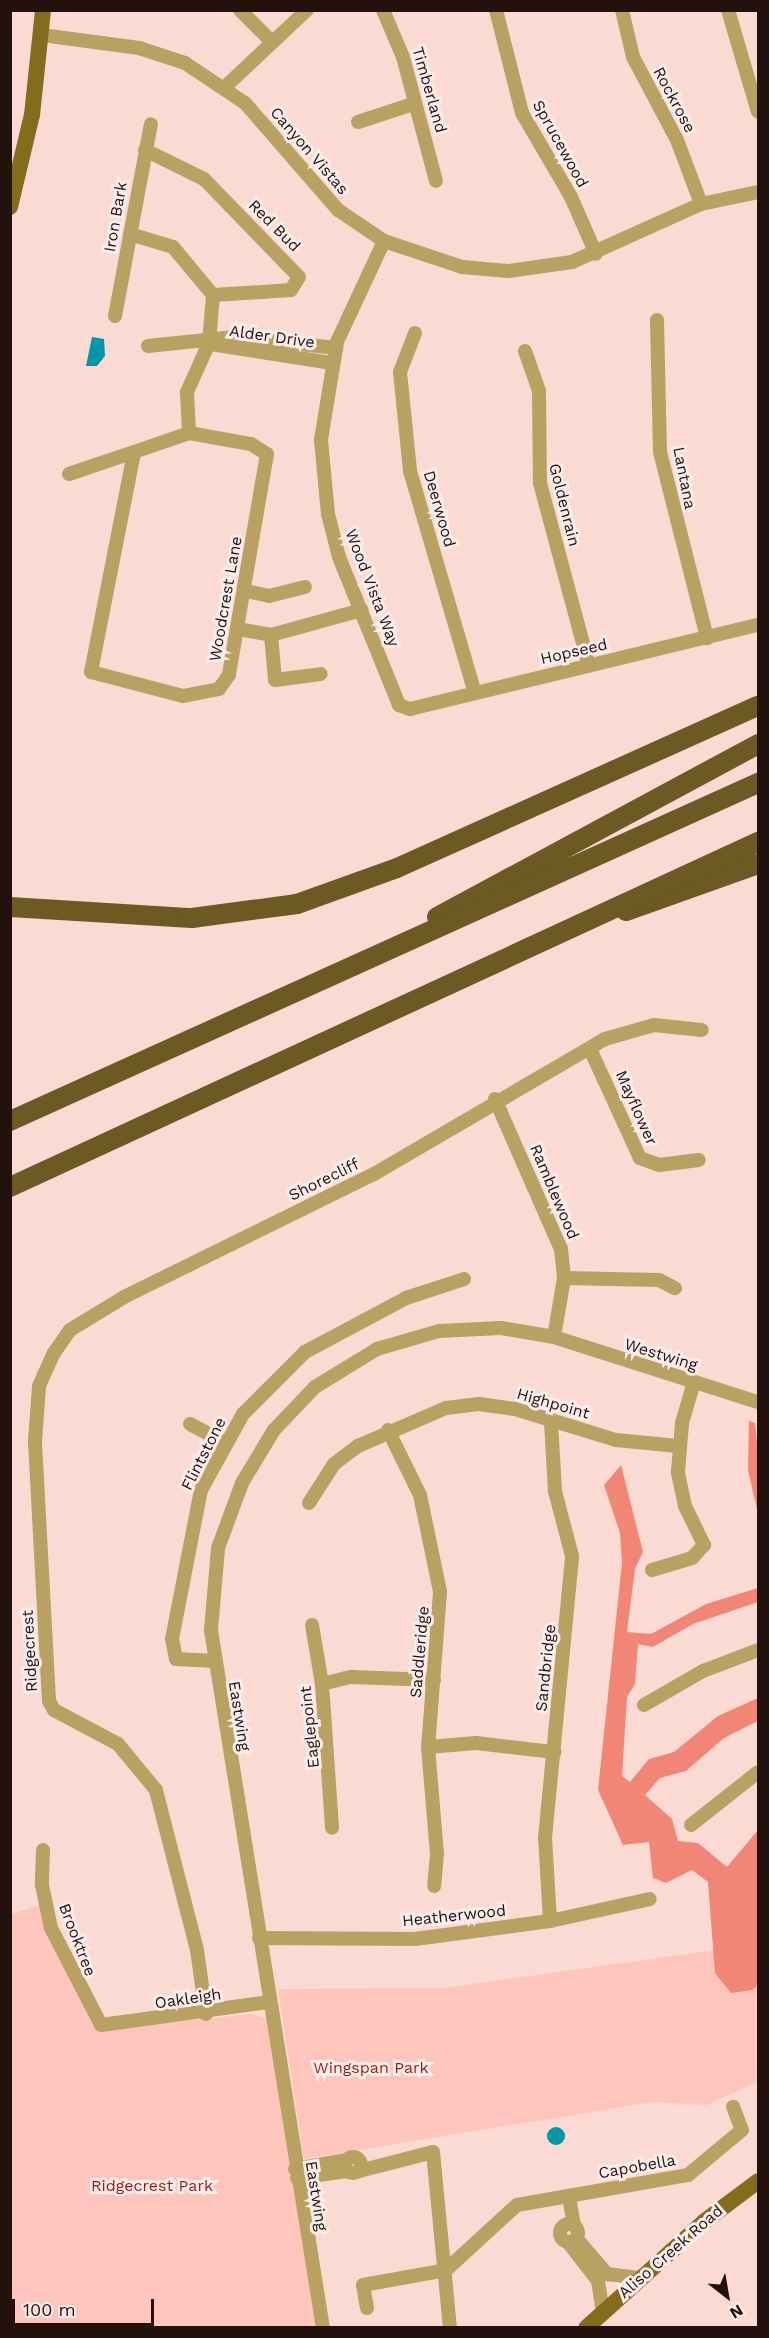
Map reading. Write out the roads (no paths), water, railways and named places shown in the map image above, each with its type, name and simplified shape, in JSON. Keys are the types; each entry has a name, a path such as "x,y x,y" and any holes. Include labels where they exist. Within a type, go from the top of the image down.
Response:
{"highway":[{"path":"10,907 192,918 297,904 397,868 759,706"},
{"path":"172,1050 530,871 759,744"},
{"path":"10,1121 172,1050 759,783"},
{"path":"10,1187 759,842"},
{"path":"588,919 657,904 759,864"},
{"path":"10,1181 84,1151"}],"main road":[{"path":"10,207 32,115 43,10"},
{"name":"Aliso Creek Road","path":"586,2328 641,2278 759,2181"}],"street":[{"path":"240,10 271,41"},
{"path":"226,86 271,41 307,10"},
{"name":"Timberland","path":"383,10 403,57 413,104 436,181"},
{"name":"Sprucewood","path":"496,10 522,113 571,197 596,254"},
{"name":"Rockrose","path":"622,10 637,67 677,140 701,204"},
{"path":"728,10 759,112"},
{"name":"Canyon Vistas","path":"42,35 154,52 226,86 270,128 318,192 384,241 417,256 485,270 542,268 596,254 701,204 759,192"},
{"path":"358,122 413,104"},
{"name":"Iron Bark","path":"115,316 145,150 152,124"},
{"name":"Red Bud","path":"145,150 204,179 299,277 291,290 213,295"},
{"path":"130,234 173,247 213,295 209,343 187,392 189,433"},
{"name":"Wood Vista Way","path":"384,241 349,306 332,363 323,405 322,475 339,557 399,705"},
{"name":"Lantana","path":"657,320 660,453 707,638"},
{"name":"Deerwood","path":"415,333 400,372 410,471 475,693"},
{"name":"Alder Drive","path":"148,346 209,343 235,337 336,348"},
{"name":"Alder Drive","path":"209,343 332,363"},
{"name":"Goldenrain","path":"525,351 539,391 540,483 589,666"},
{"name":"Woodcrest Lane","path":"69,474 189,433 251,444 267,454 246,591 226,682 201,696 183,696 91,672 134,452"},
{"path":"246,591 269,596 305,587"},
{"path":"238,629 271,635 362,610"},
{"name":"Hopseed","path":"399,705 410,709 759,625"},
{"path":"271,635 275,680 321,674"},
{"name":"Shorecliff","path":"35,1441 39,1386 70,1330 124,1297 374,1174 495,1099 605,1039 654,1025 702,1030"},
{"name":"Mayflower","path":"590,1049 640,1158 659,1165 699,1160"},
{"name":"Ramblewood","path":"495,1099 550,1218 564,1278 554,1337"},
{"path":"564,1278 659,1280 675,1288"},
{"name":"Flintstone","path":"214,1661 176,1659 172,1639 191,1526 225,1443 258,1396 305,1352 424,1289 464,1279"},
{"name":"Eastwing","path":"323,2328 214,1661 211,1598 229,1513 255,1457 315,1387 377,1349 420,1335 476,1327 554,1337"},
{"name":"Westwing","path":"554,1337 758,1401"},
{"path":"652,1570 692,1558 704,1545 683,1499 678,1446 694,1382"},
{"name":"Highpoint","path":"309,1503 334,1464 388,1430 419,1416 479,1404 551,1421 616,1440 678,1446"},
{"name":"Sandbridge","path":"550,1921 544,1868 572,1556 555,1491 551,1421"},
{"path":"190,1424 225,1443"},
{"name":"Saddleridge","path":"388,1430 420,1495 438,1566 440,1639 428,1747 437,1854 434,1886"},
{"name":"Ridgecrest","path":"35,1441 49,1701 54,1710 118,1744 156,1790 197,1950 206,2014"},
{"name":"Eaglepoint","path":"312,1624 322,1684 332,1828"},
{"path":"644,1705 703,1671 759,1650"},
{"path":"322,1684 351,1677 434,1680"},
{"path":"428,1747 477,1743 554,1752"},
{"path":"691,1825 759,1772"},
{"name":"Brooktree","path":"43,1850 42,1885 51,1928 94,2019 111,2025"},
{"name":"Heatherwood","path":"259,1938 415,1939 550,1921 650,1899"},
{"name":"Oakleigh","path":"111,2025 206,2014 269,2002"},
{"name":"Capobella","path":"446,2270 516,2205 688,2175 742,2130 734,2107"},
{"path":"296,2173 380,2162 433,2152 450,2328"},
{"path":"563,2198 570,2233 598,2281 603,2312"},
{"path":"570,2233 608,2274 641,2278"},
{"path":"368,2308 363,2285 446,2270"}],"water":[{"path":"92,337 104,339 105,356 97,366 86,366"},
{"path":"552,2127 560,2127 565,2132 563,2143 552,2145 547,2140 547,2132"}],"park label":[{"name":"Wingspan Park","path":"371,2068"},
{"name":"Ridgecrest Park","path":"152,2186"}]}
